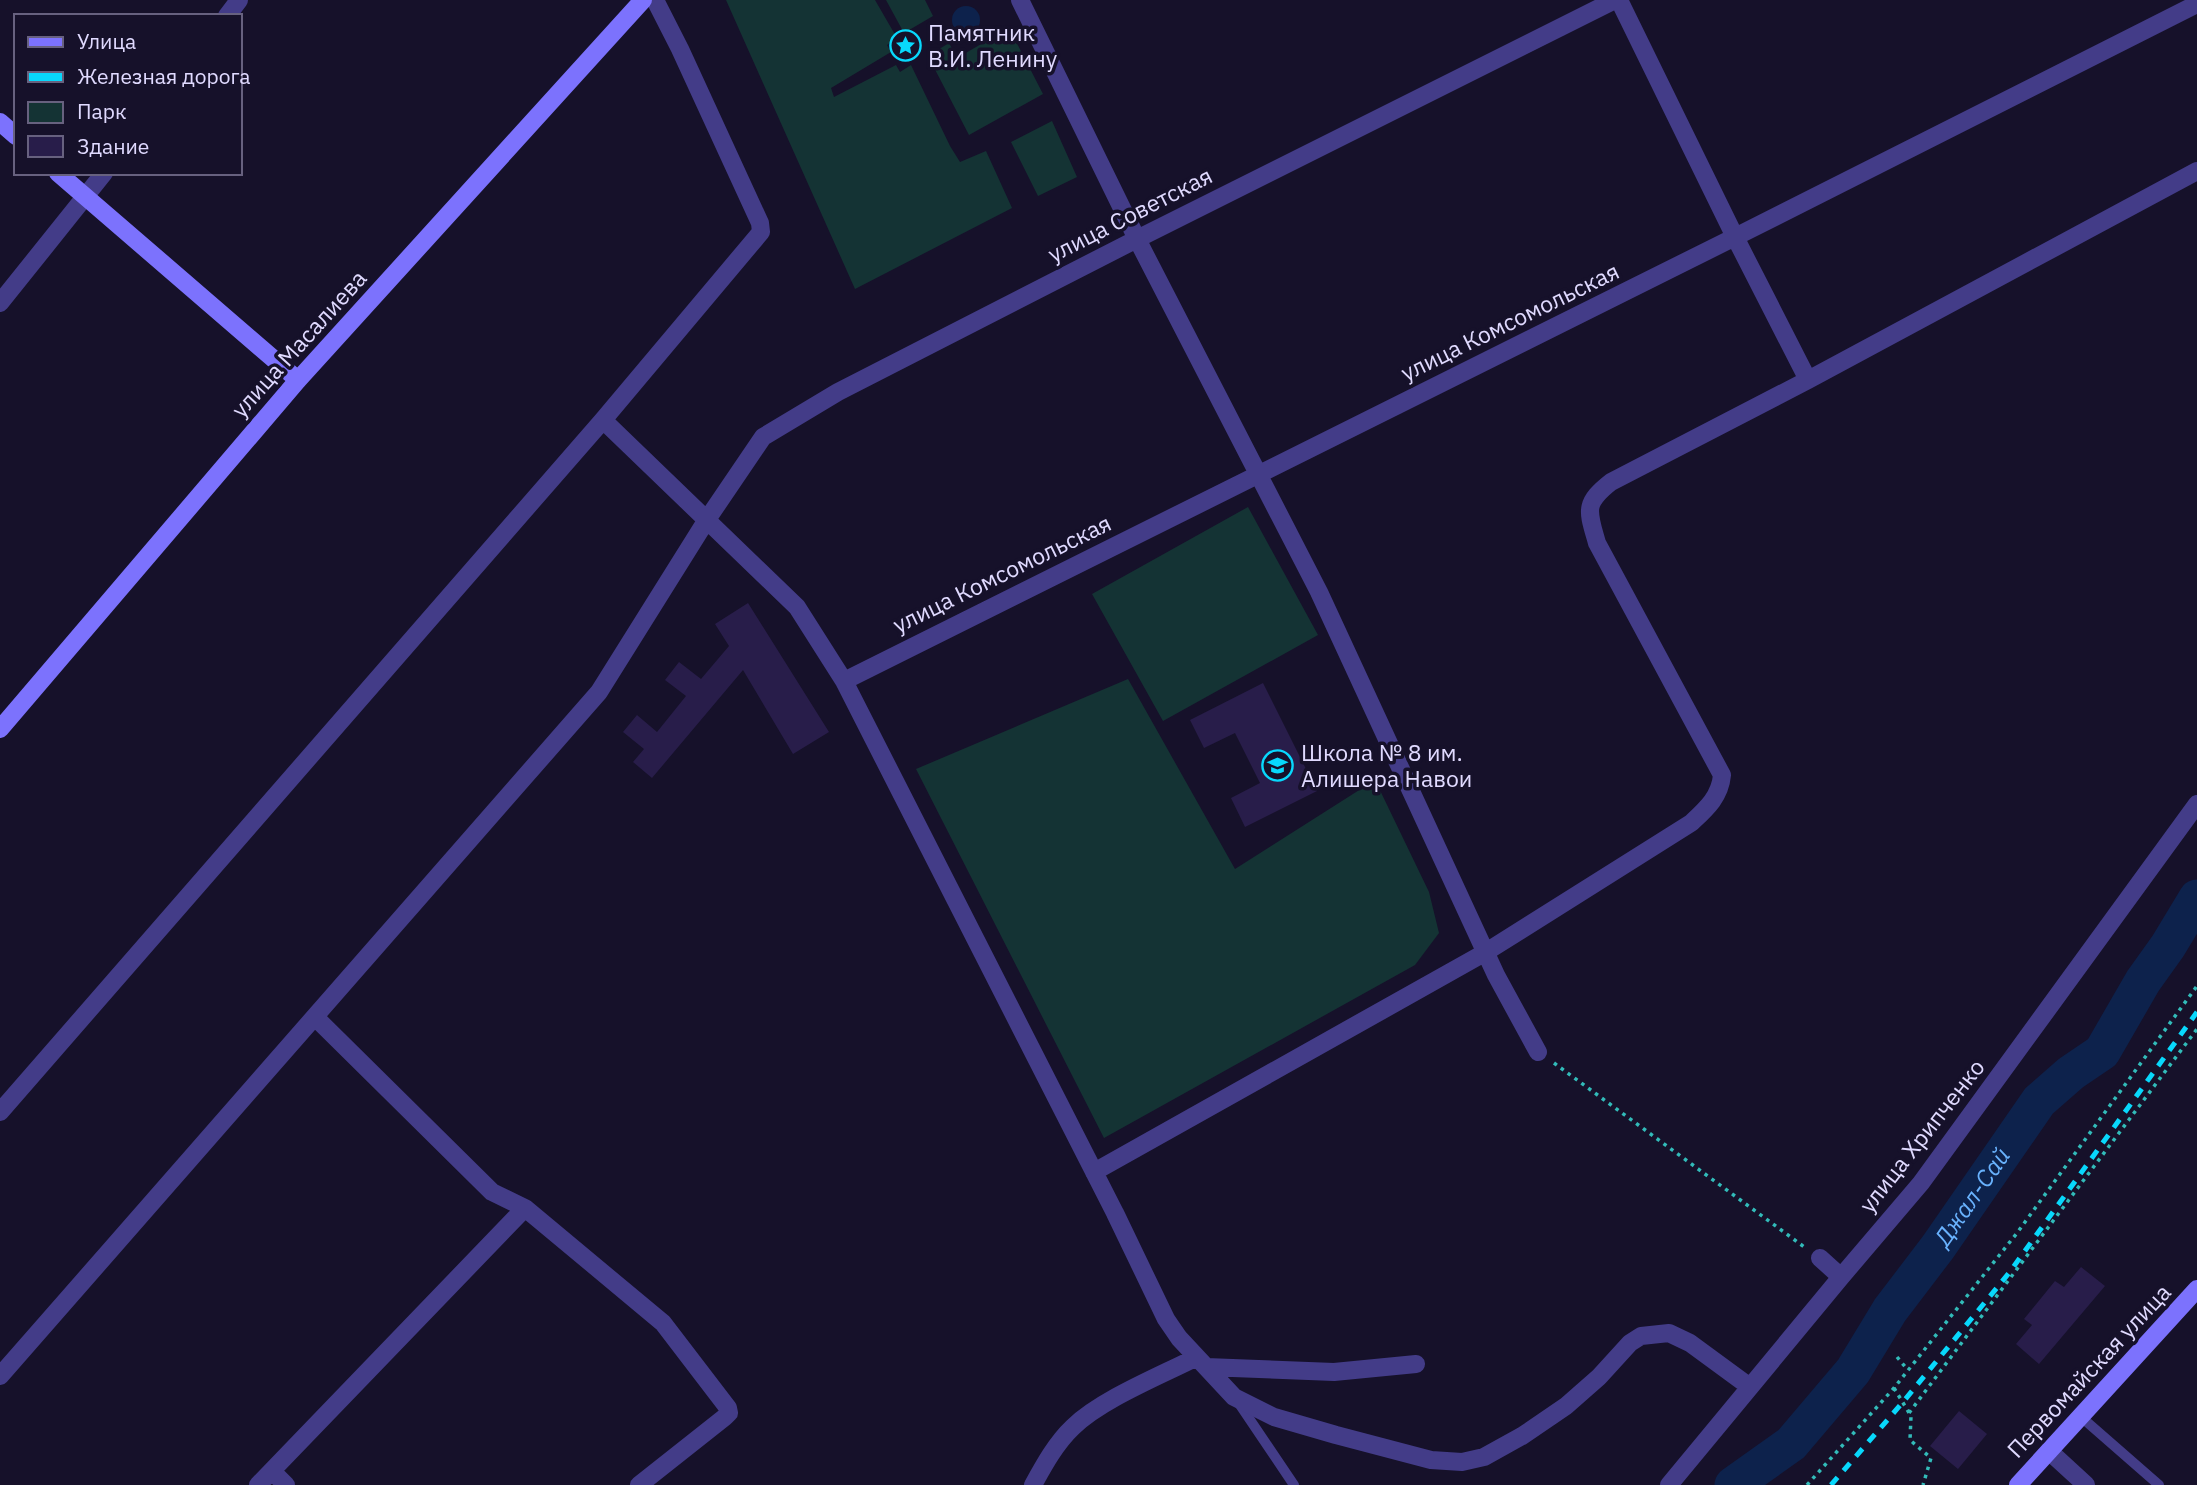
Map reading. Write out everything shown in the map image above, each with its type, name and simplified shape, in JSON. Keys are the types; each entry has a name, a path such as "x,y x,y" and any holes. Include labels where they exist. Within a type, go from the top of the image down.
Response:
{"main road":[{"name":"улица Масалиева","path":"0,729 298,380 643,0"},
{"path":"0,122 14,134"},
{"path":"60,175 298,380"},
{"name":"Первомайская улица","path":"2018,1485 2197,1289"}],"street":[{"path":"0,1112 603,420 761,232 680,49 654,0"},
{"path":"1020,0 1137,239 1325,604 1496,975 1538,1052"},
{"path":"1617,0 1808,380"},
{"name":"улица Советская","path":"0,1376 599,692 706,521 763,438 838,392 1137,239 1617,0"},
{"name":"улица Комсомольская","path":"844,681 2197,4"},
{"path":"1094,1172 1486,952 1691,823 1718,794 1722,775 1597,543 1589,516 1591,504 1597,494 1611,482 1808,380 2197,171"},
{"path":"0,303 102,175"},
{"path":"603,420 797,607 844,681 1166,1319 1234,1397 1274,1417 1397,1452 1431,1460 1462,1462 1484,1457 1522,1436 1566,1406 1630,1343 1642,1336 1669,1333 1690,1343 1750,1387"},
{"name":"улица Хрипченко","path":"1669,1485 1921,1183 2197,804"},
{"path":"314,1017 492,1192 525,1208 663,1323 728,1408 729,1413 725,1417 639,1485"},
{"path":"258,1485 525,1208"},
{"path":"1820,1258 1841,1276"},
{"path":"1033,1485 1059,1443 1071,1428 1086,1416 1102,1405 1202,1362 1334,1372 1416,1364"},
{"path":"2049,1451 2086,1485"},
{"path":"272,1471 286,1485"}],"lane":[{"path":"1234,1397 1294,1485"},
{"path":"2080,1416 2159,1485"}],"path":[{"path":"1807,1485 1894,1388 2017,1233 2197,986"},
{"path":"1909,1413 2197,1029"},
{"path":"1538,1052 1820,1258"},
{"path":"1897,1357 1908,1370"},
{"path":"1894,1388 1911,1416 1910,1440 1931,1458 1923,1485"}],"green space":[{"path":"726,0 875,0 897,38 887,45 891,52 831,88 834,97 896,65 900,72 911,65 960,162 986,151 1012,208 855,289"},
{"path":"886,0 925,0 933,16 904,33"},
{"path":"1009,28 1043,94 969,135 928,56 949,43 957,58"},
{"path":"1052,121 1077,177 1038,196 1011,142"},
{"path":"1248,507 1318,635 1163,721 1092,594"},
{"path":"1128,679 1235,869 1375,780 1429,892 1439,933 1415,965 1104,1138 916,769"}],"water":[{"path":"966,6 976,10 980,20 976,30 966,34 956,30 952,20 956,10"}],"building":[{"path":"748,603 829,732 793,754 743,670 652,778 633,762 644,749 623,732 637,715 657,732 686,696 665,680 679,662 701,679 729,646 715,624"},
{"name":"Школа № 8 им. Алишера Навои","path":"1263,683 1317,791 1245,827 1231,798 1260,783 1235,733 1204,748 1190,720"},
{"path":"2081,1267 2105,1286 2039,1364 2016,1344 2032,1325 2024,1319 2055,1281 2064,1287"},
{"path":"1959,1411 1987,1434 1958,1469 1930,1446"}],"waterway":[{"name":"Джал-Сай","path":"1733,1485 1791,1444 1853,1371 1890,1310 1938,1247 2039,1101 2071,1073 2102,1052 2143,981 2197,898"}],"railway":[{"path":"1831,1485 2009,1273 2197,1012"}],"place":[{"name":"Памятник В.И. Ленину","path":"905,46"},
{"name":"Школа № 8 им. Алишера Навои","path":"1278,766"}]}
